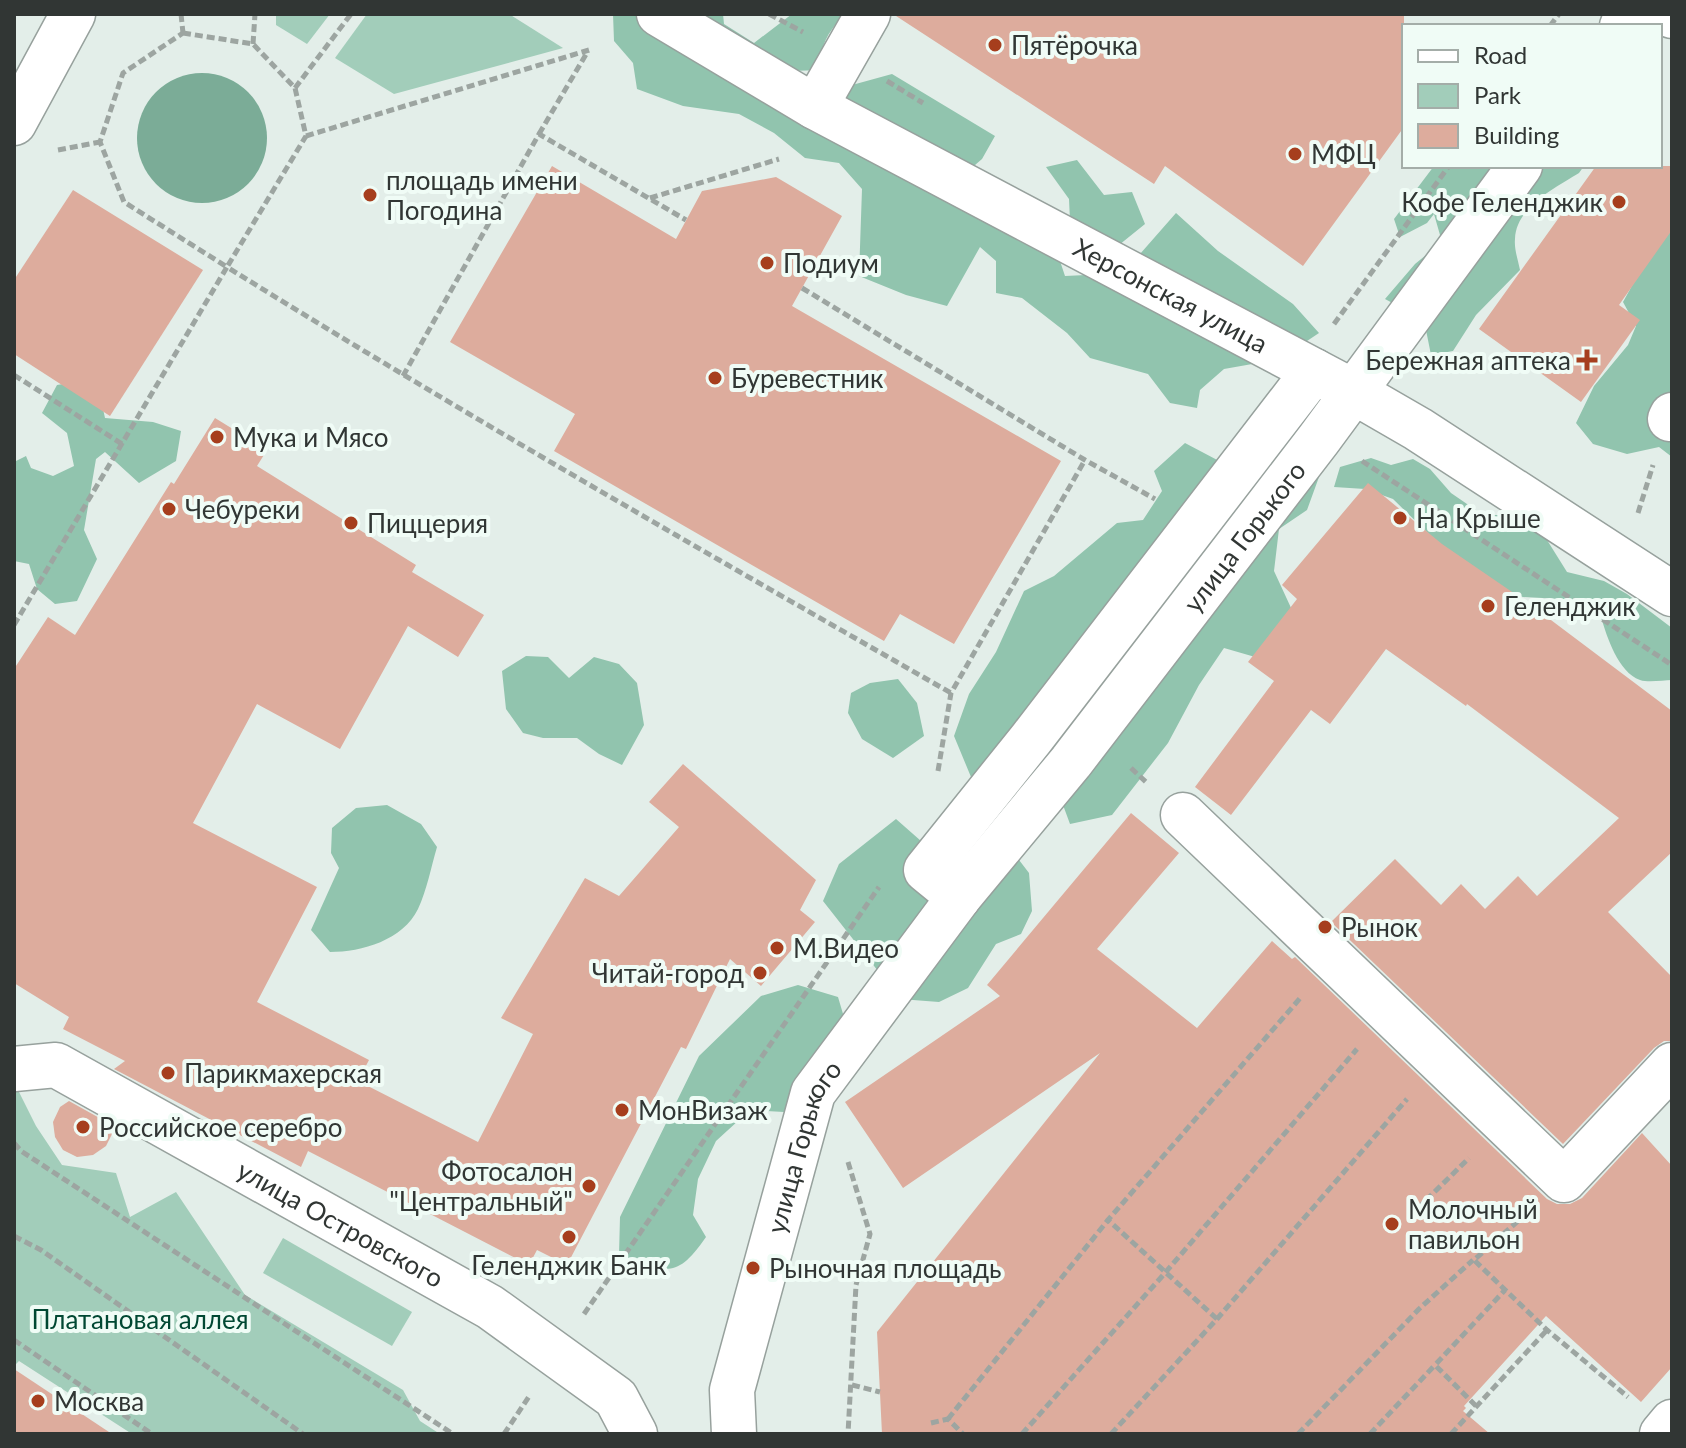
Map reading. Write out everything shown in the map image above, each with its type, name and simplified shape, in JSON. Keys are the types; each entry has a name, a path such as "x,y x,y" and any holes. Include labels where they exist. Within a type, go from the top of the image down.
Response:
{"street":[{"path":"14,123 73,14"},
{"name":"Херсонская улица","path":"659,14 815,107 1354,392 1418,429 1672,594"},
{"path":"815,107 868,14"},
{"name":"улица Горького","path":"734,1434 732,1390 813,1093 959,897 1080,750 1354,392 1519,168"},
{"name":"улица Горького","path":"959,897 926,870 1031,739 1314,371"},
{"path":"1183,815 1564,1180 1672,1065"},
{"name":"улица Островского","path":"14,1069 56,1065 490,1307 616,1398 635,1434"}],"path":[{"path":"181,14 183,33"},
{"path":"253,44 255,14"},
{"path":"295,88 351,14"},
{"path":"769,14 925,104"},
{"path":"306,136 295,88 253,44 183,33 123,73 100,142 124,202 403,376 951,693"},
{"path":"14,625 306,136 589,50 403,376"},
{"path":"539,134 686,220"},
{"path":"649,198 779,159"},
{"path":"1321,327 1332,326 1448,168"},
{"path":"802,288 1085,460 1197,522"},
{"path":"14,375 122,444"},
{"path":"1633,527 1671,417"},
{"path":"937,779 951,693 1085,460"},
{"path":"1361,460 1672,665"},
{"path":"504,1434 882,883"},
{"path":"931,1423 948,1419 1108,1220 1334,959"},
{"path":"1022,1434 1389,1012"},
{"path":"1111,1434 1217,1319 1441,1060"},
{"path":"1409,1217 1504,1123"},
{"path":"14,1143 21,1151 453,1434"},
{"path":"847,1159 870,1234 856,1285 848,1434"},
{"path":"1298,1434 1419,1309 1564,1180"},
{"path":"1108,1220 1217,1319"},
{"path":"14,1236 41,1250 303,1434"},
{"path":"1474,1260 1547,1330 1667,1429"},
{"path":"1370,1434 1505,1290"},
{"path":"1451,1434 1547,1330"},
{"path":"14,1340 152,1434"},
{"path":"1435,1365 1476,1406"},
{"path":"852,1385 880,1392"},
{"path":"948,1419 963,1434"}],"green space":[{"path":"276,14 330,14 307,44 276,25"},
{"path":"367,14 509,14 563,48 394,94 335,58"},
{"name":"Платановая аллея","path":"14,1082 36,1126 62,1165 116,1173 130,1217 176,1192 245,1295 403,1390 420,1421 440,1434 132,1434 19,1361 14,1366"},
{"path":"283,1238 412,1312 392,1346 263,1273"}],"shaded area":[{"path":"613,14 723,14 724,24 754,43 792,14 844,14 829,33 823,47 824,70 788,71 823,93 892,74 995,136 982,159 968,171 1050,231 1065,276 1128,273 1140,254 1176,213 1218,251 1293,304 1319,333 1280,359 1224,369 1200,390 1197,408 1170,403 1148,374 1090,358 1067,333 1022,298 996,293 996,261 980,247 947,306 906,295 859,276 862,189 839,163 805,158 774,133 739,114 683,106 637,89 633,63 614,41"},
{"path":"202,73 227,78 248,92 262,113 267,138 262,163 248,184 227,198 202,203 177,198 156,184 142,163 137,138 142,113 156,92 177,78"},
{"path":"1077,160 1104,195 1132,192 1145,224 1119,245 1070,221 1069,199 1046,167"},
{"path":"1432,168 1583,168 1538,200 1522,217 1515,239 1520,270 1476,315 1453,351 1431,355 1424,320 1385,299 1415,264 1442,242 1434,214 1427,223 1400,237 1394,219"},
{"path":"1672,218 1672,457 1659,447 1627,454 1593,444 1576,423 1594,386 1628,345 1636,326 1623,302"},
{"path":"81,381 101,400 105,418 153,422 181,431 176,461 139,483 105,452 96,459 84,530 97,559 77,601 55,604 37,589 29,564 14,561 14,462 26,456 31,468 53,476 74,466 67,433 42,413 57,385"},
{"path":"1185,443 1221,462 1282,463 1294,451 1319,477 1307,510 1279,529 1274,571 1298,623 1262,659 1224,648 1199,685 1168,743 1112,815 1070,824 1056,786 1042,767 1004,800 971,777 954,736 969,694 996,652 1024,591 1054,576 1117,523 1143,520 1162,491 1154,471"},
{"path":"1371,458 1391,465 1413,459 1430,469 1451,493 1483,515 1510,515 1537,524 1567,572 1604,581 1672,628 1672,680 1644,681 1632,676 1614,653 1601,617 1580,605 1561,599 1523,597 1481,585 1393,499 1365,489 1334,487 1340,467"},
{"path":"526,656 548,657 569,678 594,657 619,664 637,683 644,725 622,765 599,754 577,738 543,738 523,733 506,709 502,671"},
{"path":"898,679 917,703 924,736 893,758 862,739 848,713 851,693 870,683"},
{"path":"387,805 421,824 437,847 421,902 411,920 392,936 368,947 330,952 311,930 339,868 331,853 332,828 356,808"},
{"path":"896,819 921,841 1009,847 1029,873 1032,911 1021,934 996,944 968,988 939,1002 900,999 823,901 839,864"},
{"path":"798,985 838,997 846,1024 811,1086 784,1112 750,1110 716,1141 698,1179 693,1215 706,1237 686,1261 668,1269 619,1255 620,1217 699,1056 761,996"}],"building":[{"path":"893,14 1404,14 1402,130 1303,266 1165,166 1154,184"},
{"name":"Буревестник","path":"552,166 676,239 702,191 776,177 842,216 792,306 1061,461 954,644 900,614 884,641 554,451 575,414 450,342"},
{"path":"1672,166 1672,230 1619,305 1640,320 1581,402 1479,329 1595,168"},
{"path":"73,190 203,270 110,416 14,354 14,280"},
{"path":"215,418 267,450 257,466 416,565 412,572 484,615 458,657 408,626 340,749 257,704 193,823 317,887 257,1002 369,1060 358,1081 478,1142 533,1034 501,1018 585,878 619,896 679,827 649,802 683,764 816,880 800,910 815,922 761,986 730,959 686,1049 681,1047 567,1265 537,1250 529,1265 308,1151 301,1167 114,1069 125,1061 63,1029 69,1017 14,983 14,669 48,617 75,635"},
{"path":"1368,483 1442,544 1531,605 1672,711 1672,852 1608,912 1672,977 1672,1041 1664,1041 1654,1048 1563,1144 1331,922 1395,859 1441,905 1461,884 1485,909 1518,876 1537,896 1619,818 1467,704 1386,649 1330,724 1311,710 1231,815 1195,787 1274,681 1248,662 1297,599 1282,585"},
{"path":"1131,813 1179,853 1097,949 1197,1028 1272,941 1292,959 1295,957 1547,1199 1557,1204 1570,1204 1582,1198 1642,1133 1672,1166 1672,1367 1641,1402 1546,1316 1464,1406 1463,1411 1490,1434 882,1434 877,1332 1100,1053 903,1188 845,1102 1000,996 987,985"},
{"name":"Российское серебро","path":"69,1101 112,1125 113,1132 106,1146 93,1155 77,1157 63,1150 55,1137 53,1122 60,1107"},
{"name":"Москва","path":"14,1369 112,1434 14,1434"}],"place":[{"name":"Пятёрочка","path":"995,45"},
{"name":"МФЦ","path":"1295,154"},
{"name":"площадь имени Погодина","path":"370,195"},
{"name":"Кофе Геленджик","path":"1619,202"},
{"name":"Подиум","path":"767,263"},
{"name":"Бережная аптека","path":"1587,360"},
{"name":"Буревестник","path":"715,378"},
{"name":"Мука и Мясо","path":"217,437"},
{"name":"Чебуреки","path":"169,509"},
{"name":"На Крыше","path":"1400,518"},
{"name":"Пиццерия","path":"351,523"},
{"name":"Геленджик","path":"1488,606"},
{"name":"Рынок","path":"1325,927"},
{"name":"М.Видео","path":"777,948"},
{"name":"Читай-город","path":"760,973"},
{"name":"Парикмахерская","path":"168,1073"},
{"name":"МонВизаж","path":"622,1110"},
{"name":"Российское серебро","path":"83,1127"},
{"name":"Фотосалон \"Центральный\"","path":"589,1186"},
{"name":"Молочный павильон","path":"1392,1224"},
{"name":"Геленджик Банк","path":"569,1237"},
{"name":"Рыночная площадь","path":"753,1268"},
{"name":"Москва","path":"38,1401"}]}
